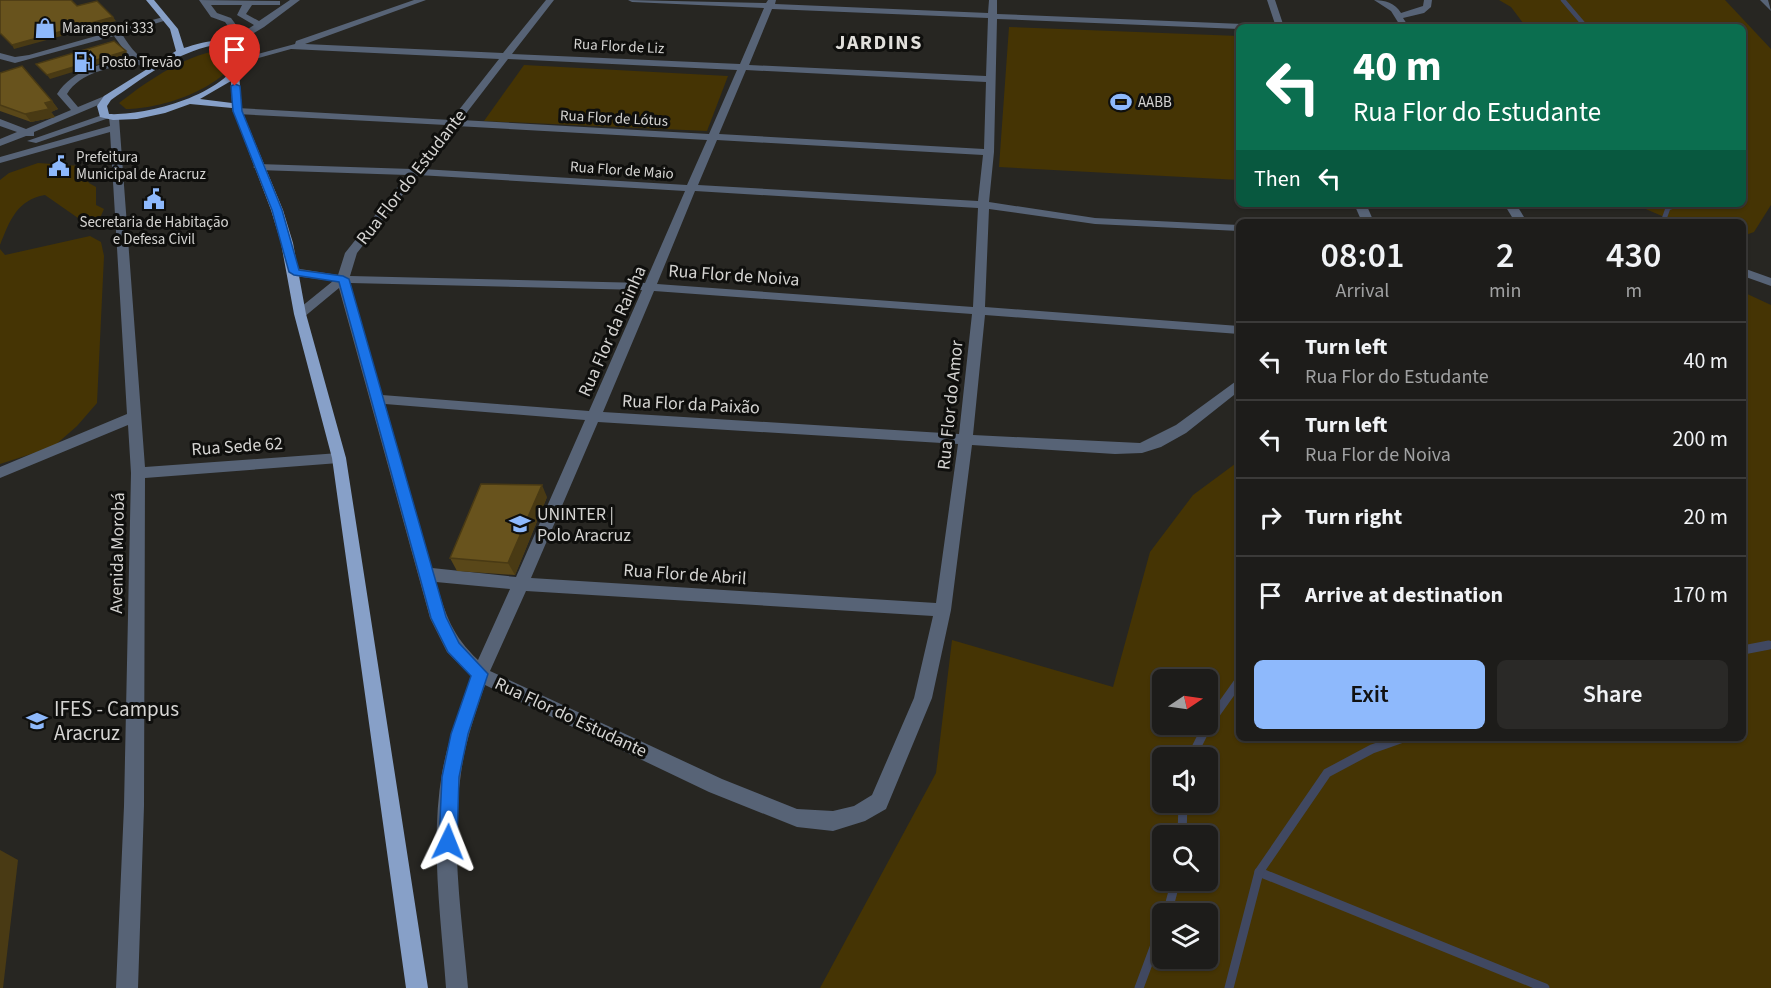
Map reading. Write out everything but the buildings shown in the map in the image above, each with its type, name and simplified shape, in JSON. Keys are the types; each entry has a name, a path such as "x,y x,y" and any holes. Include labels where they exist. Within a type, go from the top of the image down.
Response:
{"main road":[{"path":"150,0 174,30 180,53"},
{"path":"174,30 184,33"},
{"path":"194,36 243,47 248,52 248,58 235,75 188,101 149,114 111,121 102,106 106,98 180,53 198,45 214,42"},
{"path":"235,75 237,109 258,167 277,210 294,272 300,314 339,458 417,988"},
{"path":"188,101 237,109"}],"street":[{"path":"231,44 296,0"},
{"path":"291,46 422,0"},
{"name":"Rua Flor do Estudante","path":"550,0 351,253 343,279 438,618 453,647 480,674 716,786 797,818 833,821 858,814 879,802"},
{"path":"632,0 771,3 1236,27"},
{"name":"Rua Flor do Amor","path":"879,802 923,698 943,610 966,438 979,310 989,152 993,0"},
{"path":"1271,0 1279,24"},
{"path":"1378,0 1388,5 1403,24"},
{"path":"1399,16 1421,11 1427,7 1428,0"},
{"path":"1764,0 1771,8"},
{"path":"203,1 214,15 228,20 241,38"},
{"path":"203,1 277,3"},
{"path":"252,1 243,9 242,15 261,25"},
{"name":"Rua Flor da Rainha","path":"457,988 448,842 451,777 460,734 480,674 652,287 741,67 771,3"},
{"path":"0,56 15,60 30,57 166,19"},
{"path":"117,33 134,59 141,65 154,68"},
{"name":"Rua Flor de Liz","path":"248,58 291,46 990,79"},
{"path":"77,111 62,94 63,90 88,73 134,59"},
{"path":"0,149 32,136 106,98"},
{"name":"Rua Flor de Lótus","path":"237,109 452,124 989,152"},
{"path":"0,142 111,121"},
{"path":"0,160 111,121"},
{"name":"Avenida Morobá","path":"111,121 138,473 134,806 127,988"},
{"path":"0,122 32,136"},
{"path":"0,171 14,156"},
{"name":"Rua Flor de Maio","path":"258,167 416,172 984,205 1095,221 1236,228"},
{"name":"Rua Flor de Noiva","path":"294,272 343,279 652,287 1236,330"},
{"path":"1746,273 1771,282"},
{"path":"300,314 343,279"},
{"name":"Rua Flor da Paixão","path":"378,399 594,416 1115,449 1141,448 1184,426 1236,386"},
{"path":"0,473 134,417"},
{"name":"Rua Sede 62","path":"138,473 339,458"},
{"name":"Rua Flor de Abril","path":"424,574 521,584 943,610"}],"shaded area":[{"path":"1499,0 1725,0 1771,49 1771,205 1754,232 1746,235 1746,219 1669,219 1641,207 1746,207 1746,24 1524,24 1511,7"},
{"name":"AABB","path":"1009,27 1236,36 1236,180 999,167"},
{"path":"229,49 238,55 231,67 219,78 190,95 140,108 126,109 119,103 157,76 185,61 199,55"},
{"path":"524,65 728,76 707,131 484,121"},
{"path":"38,163 81,166 89,183 96,187 96,205 104,209 100,218 88,225 45,195 21,206 7,227 0,245 0,180 9,173"},
{"path":"90,236 101,242 104,256 97,403 77,426 53,447 0,464 0,249 5,255"},
{"path":"1746,293 1771,305 1771,988 820,988 936,773 952,640 1113,687 1150,552 1193,495 1236,463 1236,741 1746,741"}],"waterway":[{"path":"1563,0 1583,24"},
{"path":"1664,219 1668,208 1671,207"},
{"path":"1746,649 1769,645"},
{"path":"1761,647 1771,645"},
{"path":"1196,747 1207,726 1236,685"},
{"path":"1259,872 1327,773 1372,749 1395,741"},
{"path":"1182,825 1183,813"},
{"path":"1229,988 1259,872"},
{"path":"1259,872 1545,988"},
{"path":"1170,903 1173,891"},
{"path":"1139,988 1152,953"}],"place":[{"name":"Marangoni 333","path":"45,28"},
{"name":"Posto Trevão","path":"84,62"},
{"name":"AABB","path":"1121,102"},
{"name":"Prefeitura Municipal de Aracruz","path":"59,166"},
{"name":"Secretaria de Habitação e Defesa Civil","path":"154,199"},
{"name":"UNINTER | Polo Aracruz","path":"520,524"},
{"name":"IFES - Campus Aracruz","path":"37,721"}],"district":[{"name":"JARDINS","path":"879,42"}],"route":[{"path":"235,86 237,111 277,210 294,272 343,279 438,618 453,647 480,674 460,734 451,777 448,842"}]}
